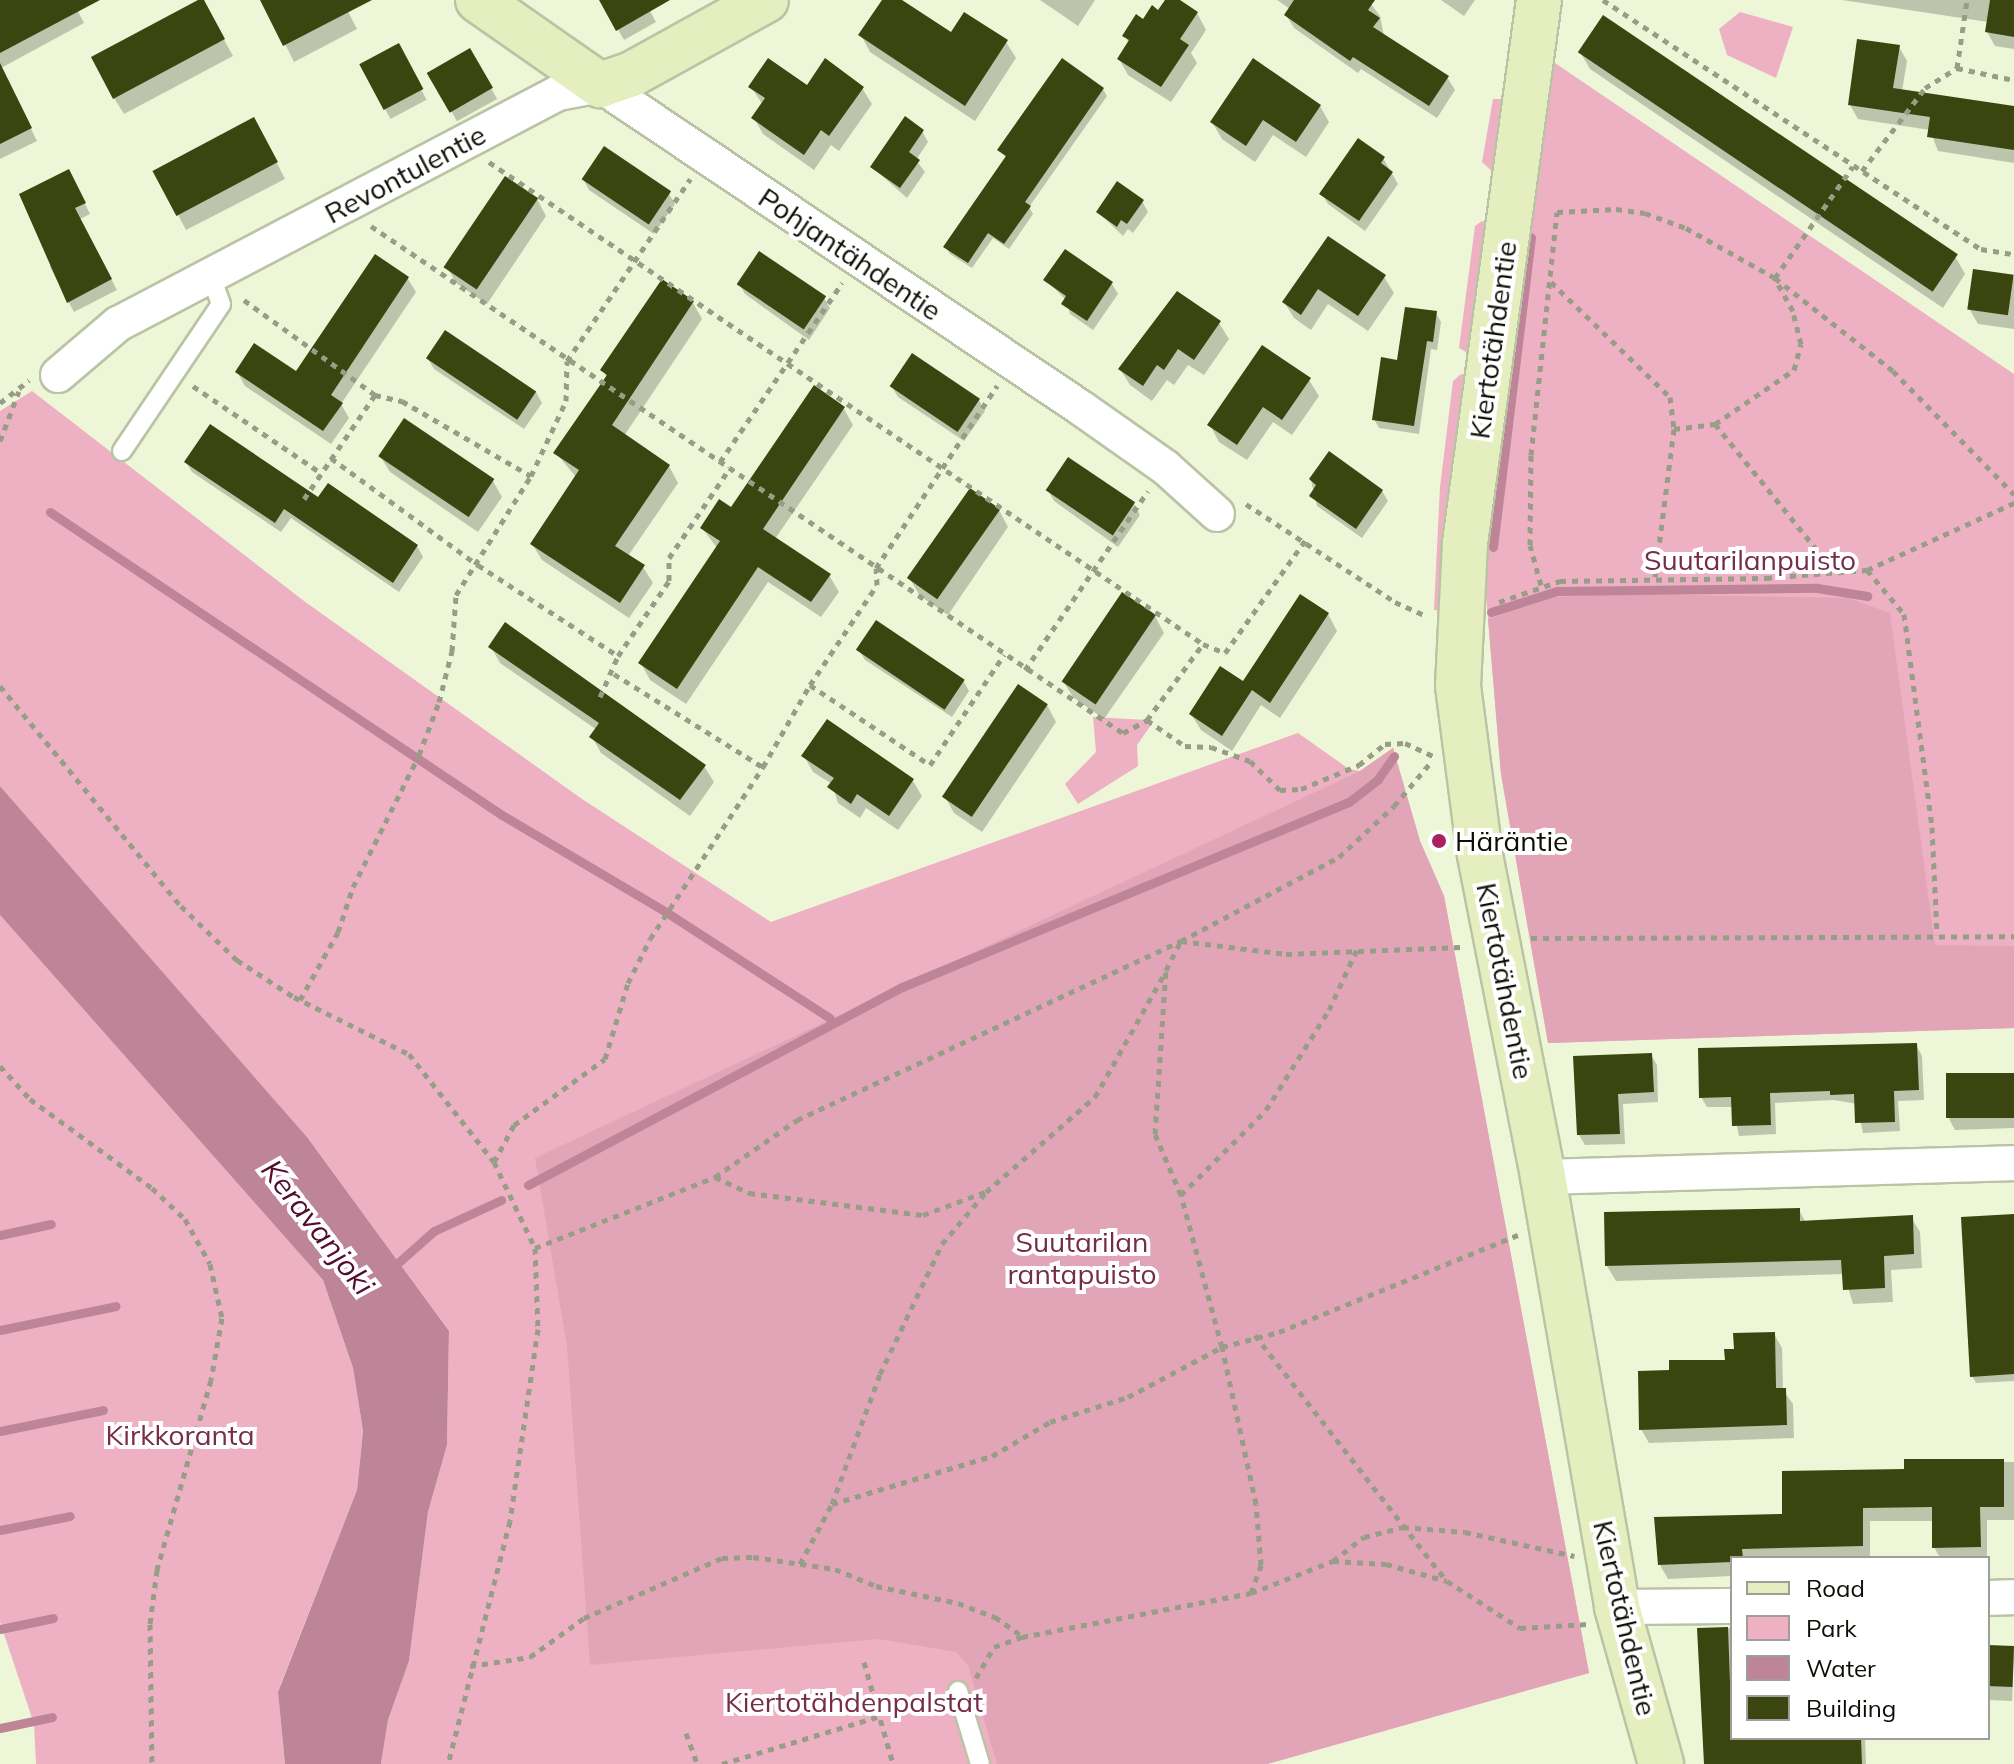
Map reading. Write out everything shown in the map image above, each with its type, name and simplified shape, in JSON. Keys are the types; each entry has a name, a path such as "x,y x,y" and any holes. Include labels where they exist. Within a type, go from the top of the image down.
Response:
{"street":[{"name":"Pohjantähdentie","path":"478,0 1165,467 1208,504"},
{"name":"Revontulentie","path":"58,375 118,324 558,93 600,85 632,74 766,0"},
{"name":"Kiertotähdentie","path":"1539,0 1465,543 1458,686 1464,753 1543,1177 1605,1616 1661,1764"},
{"path":"1543,1177 2014,1163"},
{"path":"1990,1598 2014,1597"},
{"path":"1605,1616 1730,1606"}],"lane":[{"path":"122,451 221,304 211,277"},
{"path":"958,1691 980,1764"}],"path":[{"path":"1603,0 1981,249 2014,254"},
{"path":"1957,68 1967,0"},
{"path":"1862,171 1925,88 1957,68 2014,80"},
{"path":"300,1001 338,932 378,831 417,758 452,651 456,595 478,565 531,476 566,401 567,361 707,155"},
{"path":"482,157 1096,568 1203,644 1225,653 1305,541"},
{"path":"1775,278 1853,166"},
{"path":"1541,585 1530,545 1531,455 1557,212 1616,209 1686,228 1775,278 1893,371 2014,494"},
{"path":"364,221 1025,670 1123,733 1147,720 1203,644"},
{"path":"720,462 859,259"},
{"path":"1674,429 1715,424 1794,370 1801,344 1793,311 1775,278"},
{"path":"1551,281 1624,359 1670,397 1674,429 1655,577"},
{"path":"241,297 375,395 402,401 531,476"},
{"path":"494,1162 514,1125 605,1059 628,983 650,939 763,767 810,685 877,585 876,568 1012,363"},
{"path":"174,374 321,473"},
{"path":"0,441 19,390"},
{"path":"304,499 375,395"},
{"path":"1715,424 1836,573"},
{"path":"331,458 478,565 618,656"},
{"path":"1025,670 1165,467"},
{"path":"600,697 614,674 618,656 669,581 669,558 730,468"},
{"path":"1208,504 1256,506 1395,602 1435,619 1460,620 1541,585 1655,577 1867,570 2014,503"},
{"path":"1867,570 1904,614 1932,827 1937,935"},
{"path":"810,685 930,765 1004,655"},
{"path":"614,674 763,767"},
{"path":"0,686 181,906 237,960 300,1001 409,1054 494,1162 535,1248 538,1329 512,1507 448,1764"},
{"path":"535,1248 715,1177 797,1120 1181,941 1339,857 1394,806 1436,757 1405,743 1385,744 1359,765 1301,789 1280,790 1250,761 1211,747 1185,746 1147,720"},
{"path":"1527,938 2014,936"},
{"path":"1181,941 1286,954 1357,949 1410,952 1474,946"},
{"path":"800,1564 832,1504 913,1298 942,1244 986,1192 1095,1097 1181,941"},
{"path":"1181,1195 1266,1110 1329,1010 1357,949"},
{"path":"1166,970 1155,1134 1181,1195 1222,1347 1256,1504 1261,1565 1251,1593"},
{"path":"0,1066 30,1099 152,1188 185,1219 213,1277 222,1318 211,1380 157,1570 150,1624 152,1764"},
{"path":"715,1177 749,1193 923,1215 986,1192"},
{"path":"832,1504 992,1456 1050,1422 1128,1397 1222,1347 1255,1335 1279,1332 1523,1233"},
{"path":"1255,1335 1447,1581"},
{"path":"958,1691 973,1684 994,1647 1022,1637 1251,1593 1333,1561 1364,1537 1403,1527 1465,1532 1579,1557"},
{"path":"470,1666 530,1657 584,1618 722,1558 800,1564 958,1603 995,1617 1022,1637"},
{"path":"1333,1561 1386,1564 1447,1581 1520,1628 1605,1616"},
{"path":"864,1662 893,1764"},
{"path":"722,1764 880,1716"},
{"path":"686,1733 697,1764"}],"green space":[{"path":"1740,12 1793,27 1776,78 1727,55 1719,29"},
{"name":"Suutarilanpuisto","path":"1549,59 2014,374 2014,1028 1548,1043 1501,774 1486,595 1487,525"},
{"path":"1493,99 1504,99 1494,173 1482,162"},
{"path":"1482,221 1487,223 1477,350 1468,353 1459,348 1475,226"},
{"path":"1461,374 1468,376 1443,611 1434,610 1440,487 1453,381"},
{"name":"Suutarilan rantapuisto","path":"32,391 304,601 582,799 771,922 1298,733 1349,769 1360,771 1393,748 1420,841 1444,896 1589,1673 1267,1764 381,1764 388,1720 409,1661 428,1512 447,1445 449,1331 307,1137 0,786 0,411"},
{"path":"1632,594 1848,598 1890,613 1935,945 2014,946 2014,1028 1548,1043 1501,774 1488,619 1550,597"},
{"path":"1093,717 1147,720 1151,725 1137,745 1138,766 1078,804 1065,784 1096,752"},
{"name":"Suutarilan rantapuisto","path":"1393,748 1420,841 1444,896 1589,1673 1267,1764 997,1764 968,1665 956,1652 879,1639 590,1665 567,1346 535,1158 1360,771"},
{"name":"Kirkkoranta","path":"0,915 323,1280 353,1368 363,1431 357,1490 278,1691 285,1764 36,1764 34,1724 0,1622"}],"water":[{"name":"Keravanjoki","path":"0,786 307,1137 449,1331 447,1445 428,1512 409,1661 388,1720 381,1764 285,1764 278,1692 357,1490 363,1431 353,1368 323,1280 0,915"}],"building":[{"path":"0,0 100,0 0,53"},
{"path":"198,0 204,0 225,39 113,99 91,57"},
{"path":"260,0 372,0 283,46"},
{"path":"599,0 670,0 616,31"},
{"path":"882,0 902,0 951,32 964,12 1008,40 965,106 858,35"},
{"path":"1165,0 1180,0 1198,12 1180,39 1189,45 1161,87 1117,59 1129,40 1122,36 1136,14 1143,19 1152,5 1158,10"},
{"path":"1294,0 1375,0 1368,10 1380,18 1373,27 1449,76 1429,106 1353,57 1350,61 1284,15"},
{"path":"1990,0 2014,0 2014,37 1985,32"},
{"path":"1603,15 1958,254 1933,292 1578,52"},
{"path":"1857,39 1900,45 1893,88 2014,106 2014,150 1927,137 1930,117 1848,105"},
{"path":"399,43 423,89 384,110 359,64"},
{"path":"470,48 493,88 450,113 427,73"},
{"path":"768,58 807,85 825,58 864,87 829,136 821,130 804,155 751,118 765,98 748,87"},
{"path":"1062,58 1104,88 1025,202 1031,206 1004,244 988,233 968,263 943,247 1006,156 997,150"},
{"path":"1253,58 1321,105 1296,142 1263,120 1246,146 1210,122"},
{"path":"0,63 32,128 0,144"},
{"path":"905,116 924,130 909,152 920,160 900,188 870,167"},
{"path":"254,117 278,162 176,216 152,171"},
{"path":"1358,138 1385,157 1381,163 1393,172 1359,221 1319,194"},
{"path":"604,146 671,191 649,224 582,179"},
{"path":"69,169 86,203 75,208 112,279 67,303 19,194"},
{"path":"505,176 538,198 477,290 443,267"},
{"path":"1117,181 1144,200 1127,224 1121,220 1117,227 1096,212"},
{"path":"1328,236 1386,275 1358,316 1318,289 1301,315 1282,302"},
{"path":"1065,249 1113,282 1087,321 1061,304 1066,296 1043,280"},
{"path":"759,251 826,296 804,329 737,284"},
{"path":"375,254 409,277 331,395 343,403 323,431 235,372 254,343 296,371"},
{"path":"1973,269 2014,275 2008,315 1967,310"},
{"path":"662,279 694,301 612,425 670,465 615,546 645,565 620,603 530,544 579,470 553,453 607,375 600,370"},
{"path":"1177,291 1221,321 1194,360 1178,349 1164,370 1157,365 1143,386 1118,369"},
{"path":"1405,307 1437,311 1433,342 1427,341 1414,426 1372,420 1381,357 1397,360"},
{"path":"445,330 536,392 517,420 426,358"},
{"path":"1262,345 1311,378 1282,420 1263,407 1237,445 1207,425"},
{"path":"912,353 980,399 958,432 890,386"},
{"path":"814,385 845,407 763,529 831,574 811,602 758,567 677,689 638,663 720,541 700,528 719,499 731,507"},
{"path":"404,418 494,479 469,517 378,456"},
{"path":"210,424 318,497 328,483 418,545 393,583 284,509 275,523 184,462"},
{"path":"1329,451 1383,490 1356,529 1309,496 1316,485 1309,479"},
{"path":"1068,457 1135,502 1113,535 1046,490"},
{"path":"970,488 1000,509 937,599 907,578"},
{"path":"1122,592 1156,615 1096,704 1062,682"},
{"path":"1300,594 1329,613 1270,703 1252,690 1222,736 1189,714 1220,666 1243,681"},
{"path":"876,620 965,680 945,710 856,650"},
{"path":"505,622 706,765 680,800 589,737 599,723 488,647"},
{"path":"1018,684 1048,704 972,817 942,797"},
{"path":"827,719 914,779 889,816 857,794 851,804 827,787 834,778 801,756"},
{"path":"1917,1043 1919,1090 1894,1091 1895,1122 1855,1123 1854,1094 1830,1095 1830,1091 1770,1093 1771,1125 1732,1126 1731,1097 1699,1098 1698,1048"},
{"path":"1652,1053 1654,1092 1618,1094 1620,1134 1577,1135 1573,1056"},
{"path":"1946,1073 2014,1073 2014,1118 1946,1118"},
{"path":"1800,1208 1800,1221 1913,1215 1914,1254 1884,1256 1885,1288 1843,1290 1841,1260 1605,1266 1604,1212"},
{"path":"2014,1214 2014,1374 1970,1377 1961,1217"},
{"path":"1775,1332 1776,1388 1786,1388 1787,1425 1639,1430 1638,1371 1669,1370 1669,1360 1725,1360 1724,1349 1734,1349 1733,1333"},
{"path":"1904,1459 2004,1459 2004,1507 1980,1507 1981,1547 1932,1548 1932,1507 1863,1508 1863,1546 1742,1549 1743,1556 1730,1556 1730,1562 1658,1565 1654,1517 1782,1514 1782,1471 1904,1469"},
{"path":"1728,1627 1730,1740 1861,1740 1862,1764 1704,1764 1697,1628"},
{"path":"1990,1645 2014,1646 2013,1687 1990,1686"}],"waterway":[{"path":"1493,547 1531,237"},
{"path":"50,512 502,815 666,912 830,1018"},
{"path":"1491,612 1557,591 1817,588 1867,596"},
{"path":"528,1185 902,987 1349,802 1378,779 1394,756"},
{"name":"Keravanjoki","path":"391,1269 434,1231 501,1200"},
{"path":"0,1235 51,1224"},
{"path":"0,1330 116,1306"},
{"path":"0,1431 103,1410"},
{"path":"0,1530 70,1516"},
{"path":"0,1629 53,1618"},
{"path":"0,1728 52,1717"}],"place":[{"name":"Häräntie","path":"1439,841"}],"park label":[{"name":"Kiertotähdenpalstat","path":"854,1702"}]}
